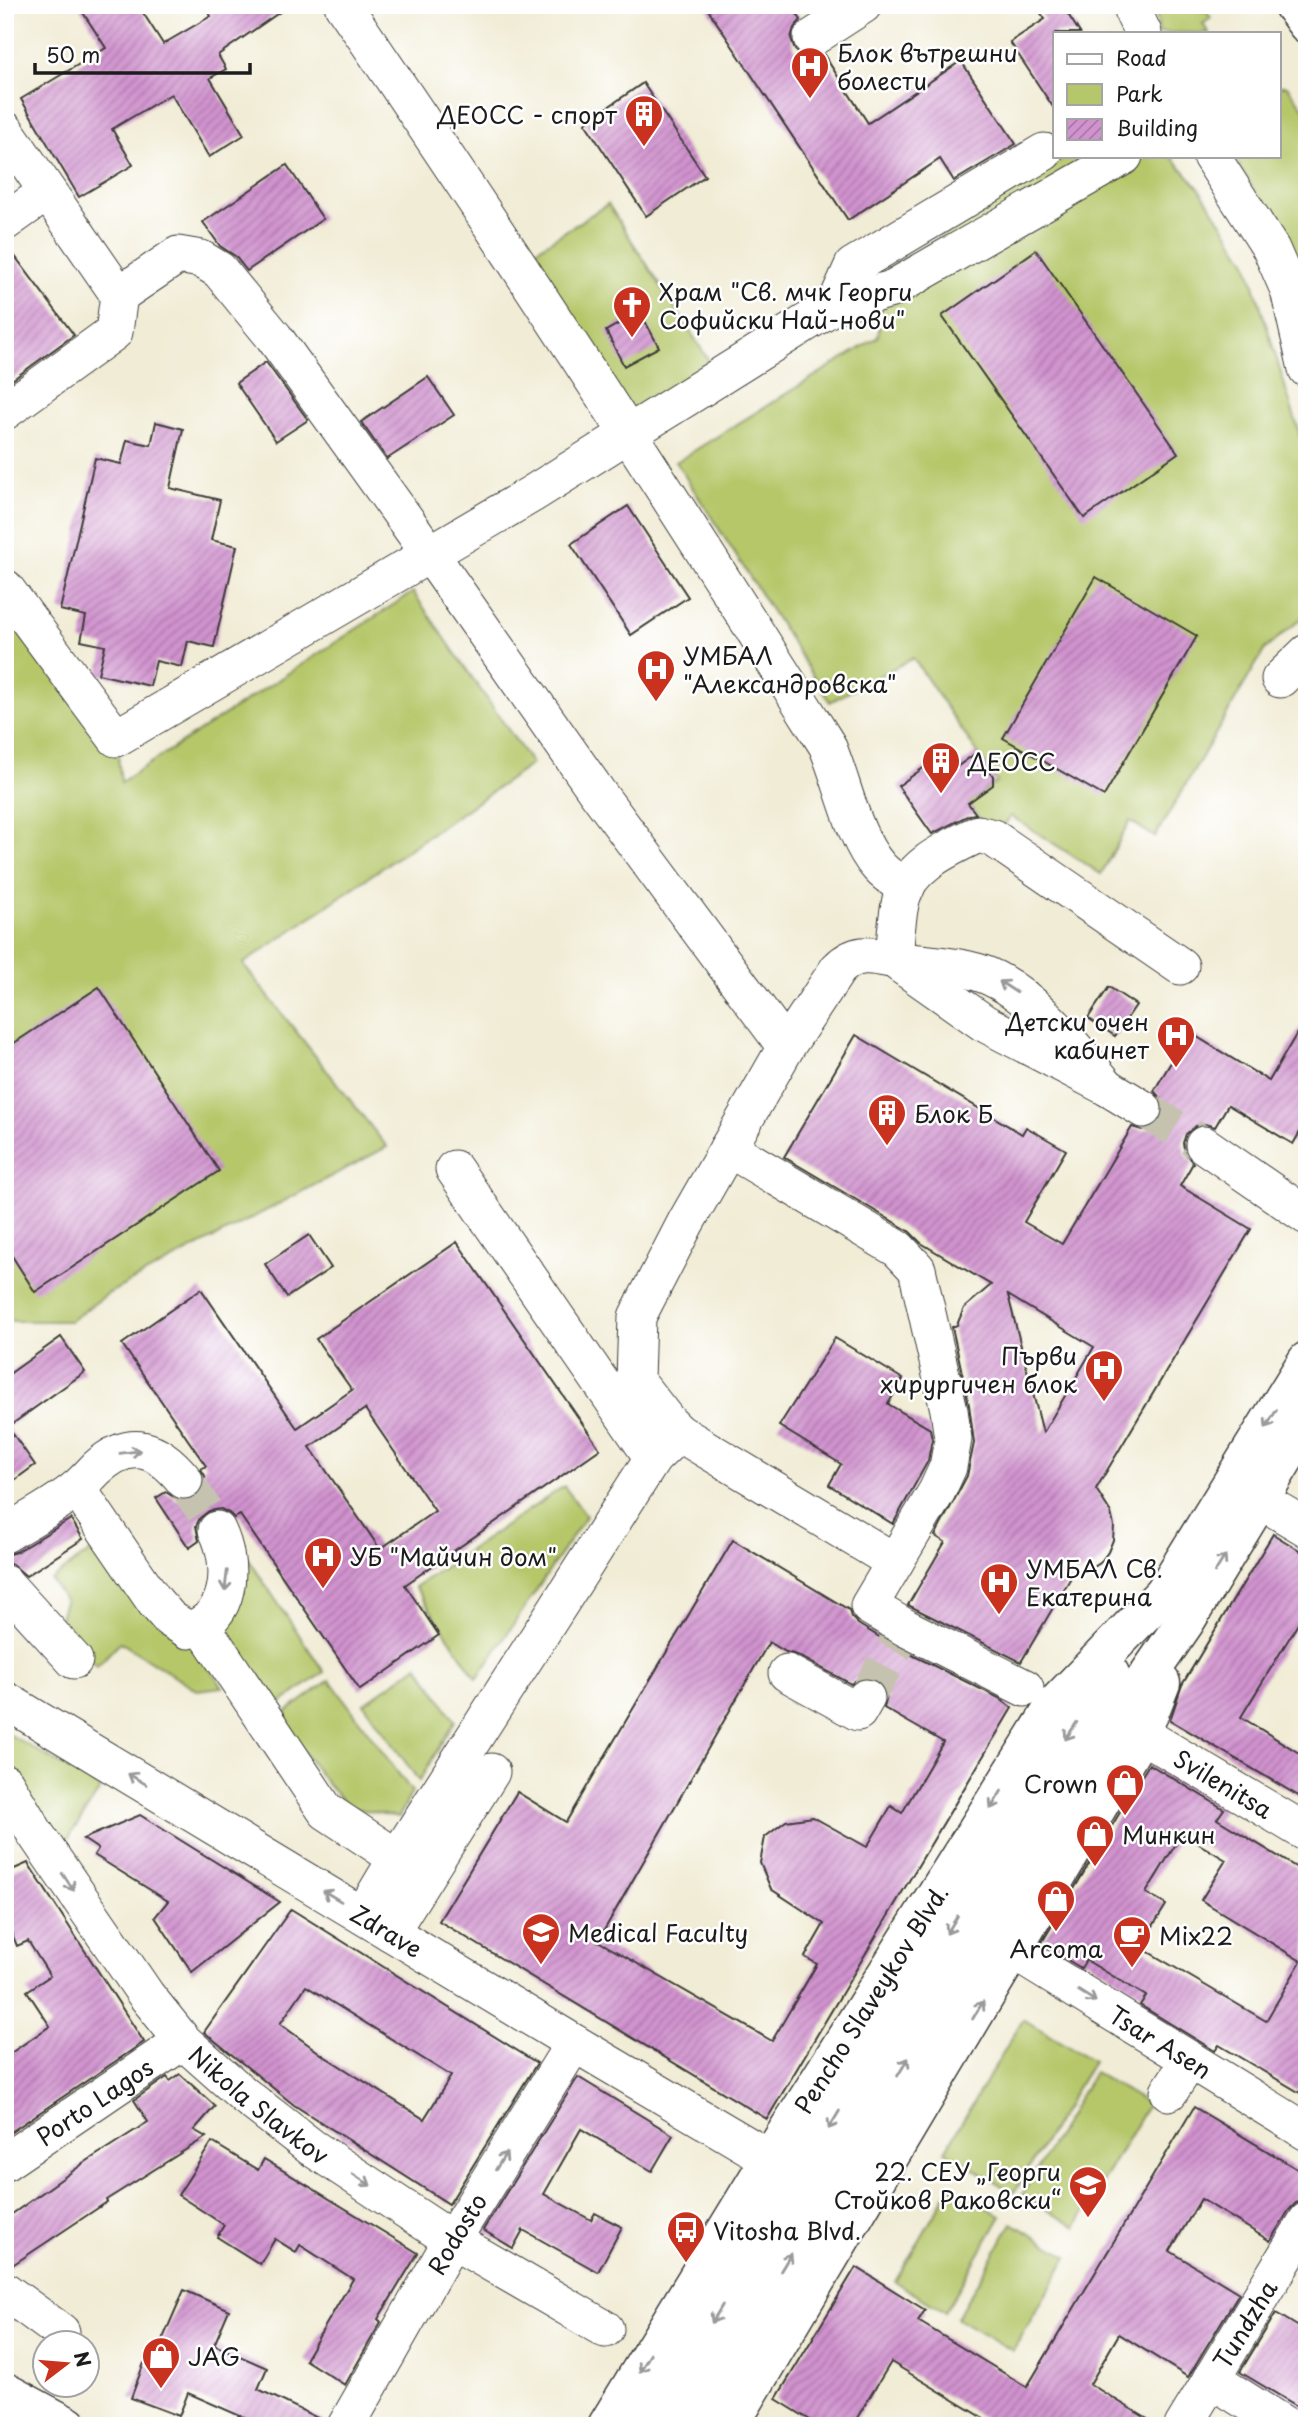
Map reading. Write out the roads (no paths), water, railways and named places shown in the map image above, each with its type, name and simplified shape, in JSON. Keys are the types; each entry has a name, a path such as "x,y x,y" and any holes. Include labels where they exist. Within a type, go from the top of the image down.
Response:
{"main road":[{"path":"1293,5 1307,24"},
{"name":"Pencho Slaveykov Blvd.","path":"688,2426 1067,1793 1174,1608 1307,1361"},
{"name":"Pencho Slaveykov Blvd.","path":"649,2426 1040,1778 1260,1500 1307,1421"},
{"name":"Pencho Slaveykov Blvd.","path":"729,2426 1141,1734 1174,1608"},
{"name":"Pencho Slaveykov Blvd.","path":"607,2426 770,2159 1056,1704 1174,1608"},
{"path":"5,2392 68,2426"}],"street":[{"path":"343,5 630,433 827,745 860,838 871,857 881,869 905,888"},
{"path":"812,38 863,5"},
{"path":"1133,5 1143,32"},
{"path":"5,130 119,295 114,331 5,411"},
{"path":"836,304 853,266 1044,152"},
{"path":"5,589 116,738 430,554 836,304 892,289 1121,158"},
{"path":"1212,158 1271,249 1289,290 1307,369"},
{"path":"5,222 47,192"},
{"path":"119,295 178,254 201,259 219,270 274,337 597,792 786,1047"},
{"path":"1280,679 1307,653"},
{"path":"894,960 901,897 905,888 922,868 942,851 978,834 993,838 1180,966"},
{"path":"377,1924 397,1858 666,1446 667,1422 635,1380 637,1317 686,1222 786,1047 838,969 847,960 867,956 976,972 1004,983 1029,1002 1107,1087 1143,1109"},
{"path":"1203,1145 1307,1216"},
{"path":"728,1148 898,1249 917,1269 953,1439 948,1467 937,1491 869,1606 903,1634 1025,1688"},
{"path":"454,1169 666,1446 895,1562"},
{"path":"5,1534 77,1488 113,1456 124,1451 136,1450 161,1457 184,1480"},
{"path":"77,1488 155,1602 170,1619 188,1630 202,1626 215,1612 223,1596 227,1579 224,1544 217,1530"},
{"path":"1260,1500 1307,1528"},
{"path":"5,1584 74,1660"},
{"path":"202,1626 326,1811 397,1858"},
{"path":"787,1673 858,1712 866,1698"},
{"name":"Zdrave","path":"5,1700 770,2159"},
{"name":"Svilenitsa","path":"1141,1734 1307,1833"},
{"path":"377,1924 491,1772"},
{"name":"Nikola Slavkov","path":"5,1783 20,1839 183,2041 245,2096 310,2147 452,2240 604,2329"},
{"name":"Tsar Asen","path":"1013,1951 1307,2132"},
{"name":"Porto Lagos","path":"5,2162 183,2041"},
{"name":"Rodosto","path":"346,2426 452,2240 574,2043"},
{"path":"1169,2092 1191,2060"},
{"name":"Tundzha","path":"1183,2426 1307,2221"},
{"path":"5,2291 58,2330"},
{"path":"1211,2379 1286,2426"},
{"path":"5,2407 56,2426"}],"tunnel":[{"path":"1143,1109 1204,1145"},
{"path":"184,1480 217,1530"},
{"path":"866,1698 899,1640"}],"place":[{"name":"Блок вътрешни болести","path":"810,100"},
{"name":"ДЕОСС - спорт","path":"644,148"},
{"name":"Храм \"Св. мчк Георги Софийски Най-нови\"","path":"632,339"},
{"name":"УМБАЛ \"Александровска\"","path":"656,703"},
{"name":"ДЕОСС","path":"941,795"},
{"name":"Детски очен кабинет","path":"1176,1069"},
{"name":"Блок Б","path":"887,1147"},
{"name":"Първи хирургичен блок","path":"1104,1403"},
{"name":"УБ \"Майчин дом\"","path":"323,1590"},
{"name":"УМБАЛ Св. Екатерина","path":"999,1616"},
{"name":"Crown","path":"1125,1817"},
{"name":"Минкин","path":"1095,1868"},
{"name":"Arcoma","path":"1056,1933"},
{"name":"Medical Faculty","path":"541,1966"},
{"name":"Mix22","path":"1132,1969"},
{"name":"22. СЕУ „Георги Стойков Раковски“","path":"1088,2219"},
{"name":"Vitosha Blvd.","path":"686,2264"},
{"name":"JAG","path":"161,2390"}]}
